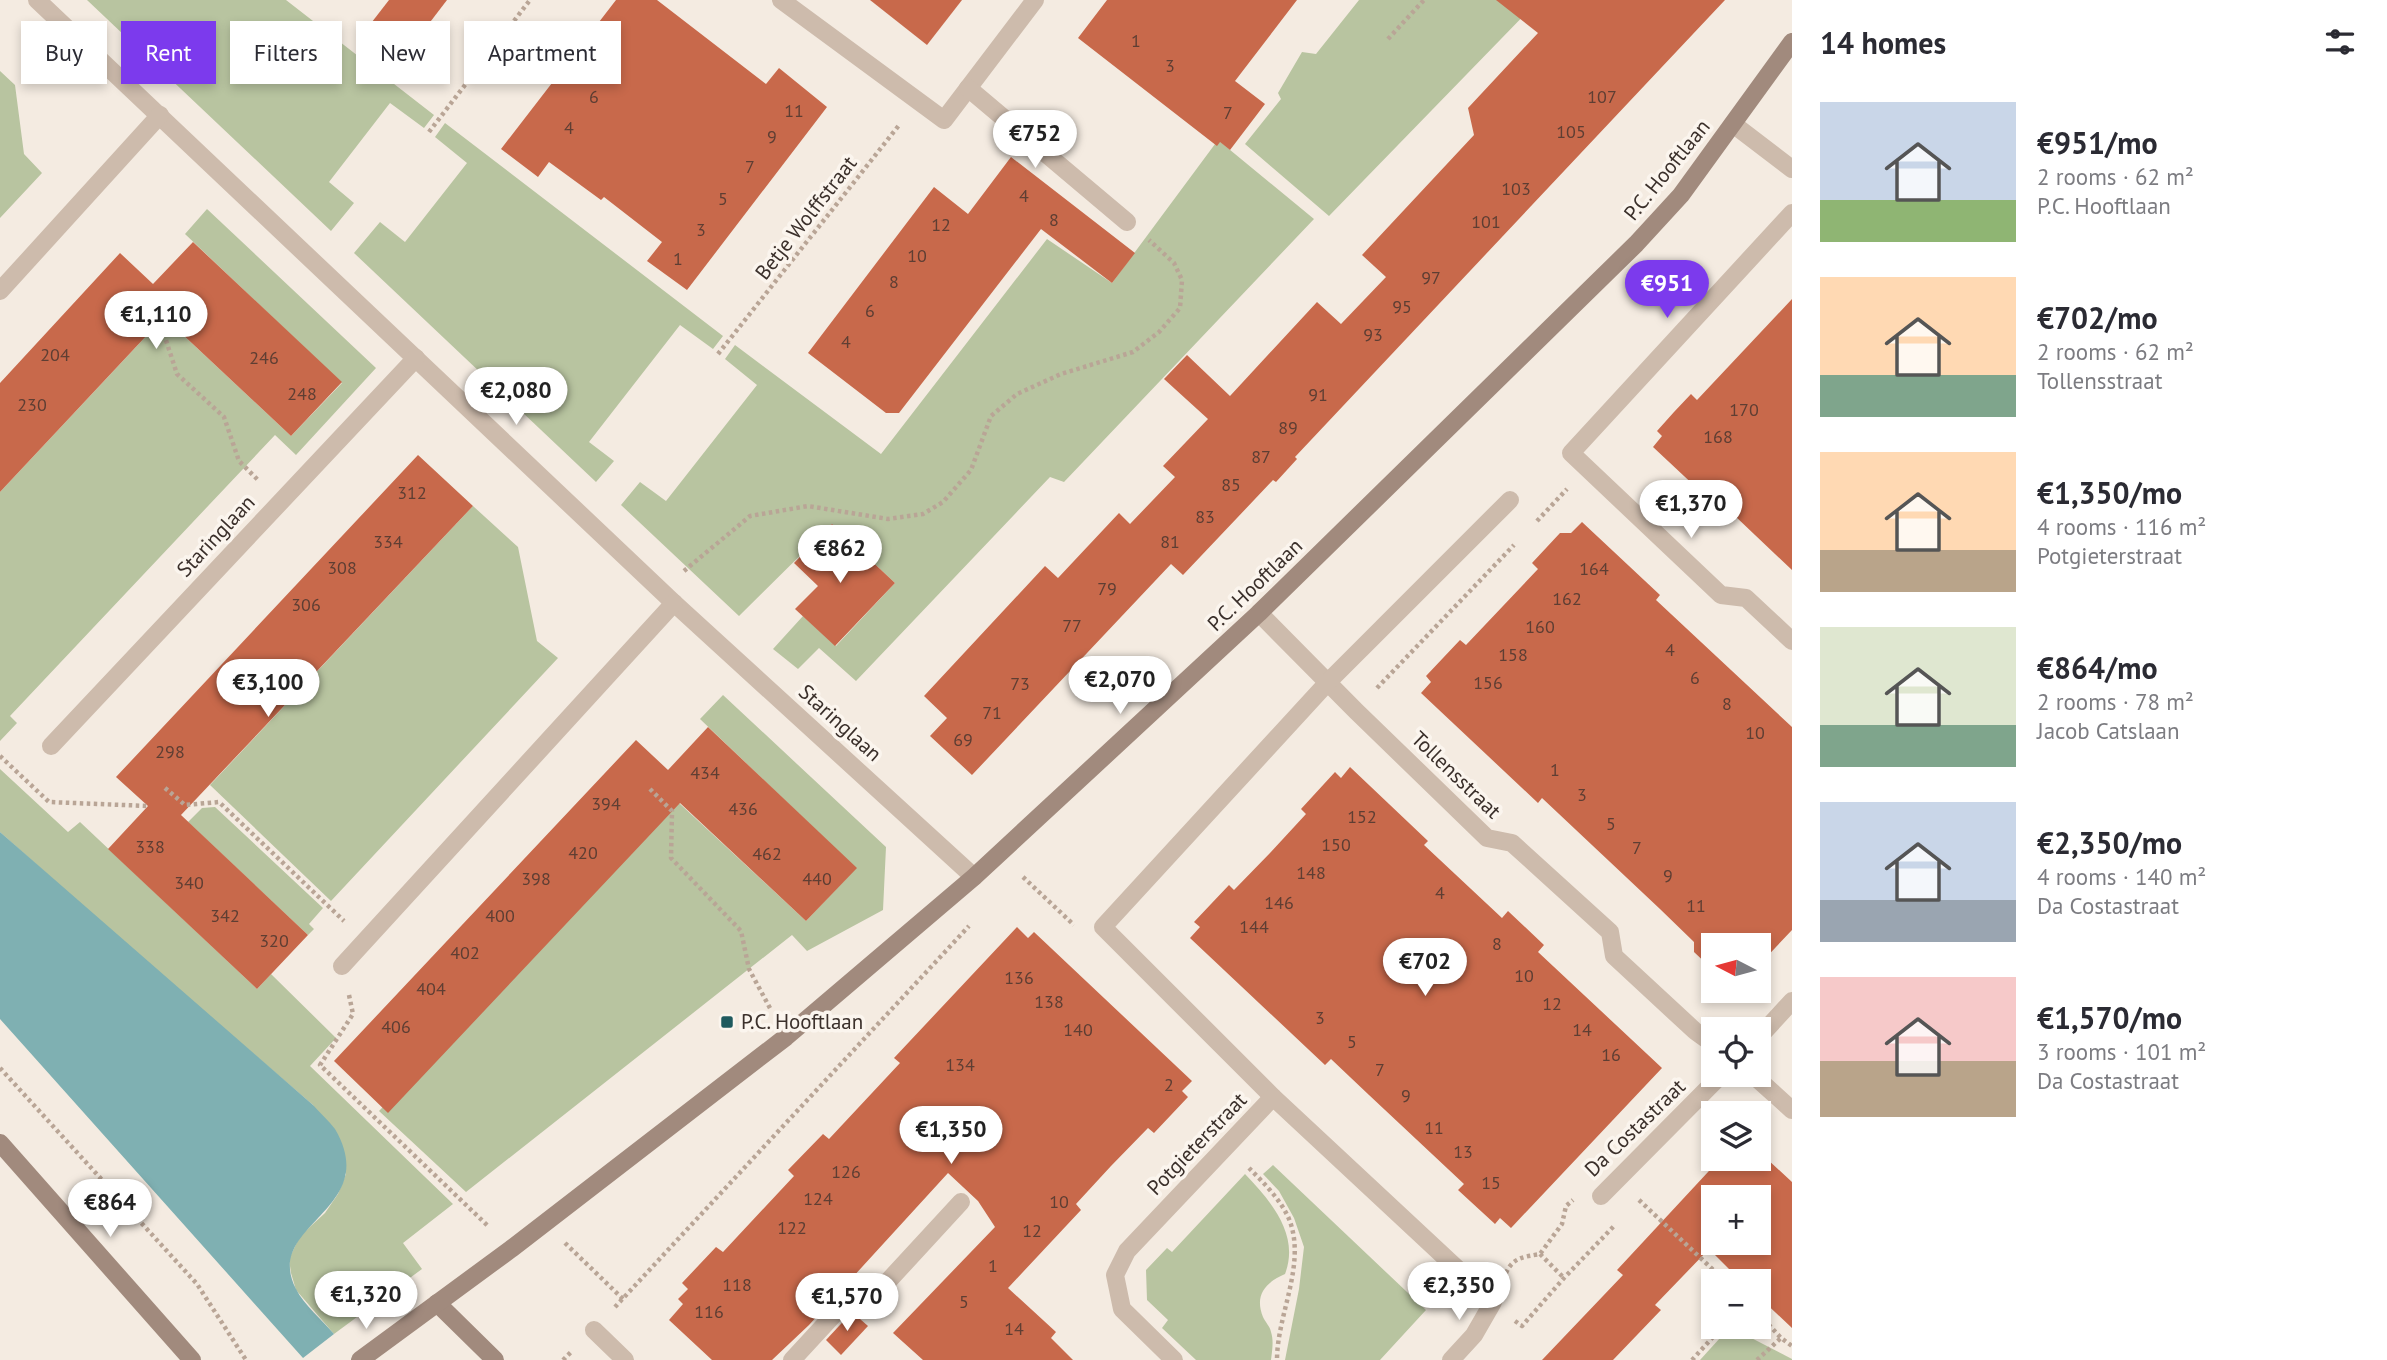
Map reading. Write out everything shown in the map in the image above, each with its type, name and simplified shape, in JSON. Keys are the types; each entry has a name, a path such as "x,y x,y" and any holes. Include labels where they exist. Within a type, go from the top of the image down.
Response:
{"street":[{"name":"Staringlaan","path":"37,0 669,598 974,877"},
{"path":"781,0 944,120 1035,0"},
{"name":"P.C. Hooftlaan","path":"360,1360 511,1249 786,1037 974,877 1259,613 1636,244 1681,195 1792,42"},
{"path":"968,88 1127,222"},
{"path":"0,291 160,115"},
{"path":"1734,124 1792,169"},
{"path":"1792,213 1571,453 1721,595 1745,598 1792,640"},
{"name":"Staringlaan","path":"51,746 416,358"},
{"path":"1273,1097 1102,927 1329,681 1510,500"},
{"path":"342,965 669,598"},
{"name":"Tollensstraat","path":"1259,613 1487,838 1512,843 1610,932 1614,956 1701,1035"},
{"path":"1771,1024 1792,1001"},
{"name":"Da Costastraat","path":"1601,1196 1710,1087"},
{"path":"1766,1087 1792,1110"},
{"name":"Potgieterstraat","path":"1174,1360 1122,1309 1115,1275 1127,1251 1273,1097 1493,1302"},
{"path":"0,1143 192,1360"},
{"path":"792,1360 852,1295 879,1291 961,1202"},
{"path":"1451,1360 1474,1335 1493,1302"},
{"path":"437,1303 495,1360"},
{"path":"594,1330 625,1360"}],"path":[{"path":"429,132 530,0"},
{"path":"1388,39 1424,0"},
{"name":"Betje Wolffstraat","path":"719,354 918,101"},
{"path":"669,598 687,567 750,516 808,506 888,519 923,514 943,502 971,470 991,416 1017,394 1061,374 1133,352 1159,332 1180,308 1182,280 1174,263 1127,222"},
{"path":"135,304 162,328 177,374 224,417 239,461 280,501"},
{"path":"1535,522 1587,468"},
{"path":"1356,711 1516,542"},
{"path":"0,756 49,802 148,806"},
{"path":"164,788 185,805 219,802 365,941"},
{"path":"650,789 672,811 671,858 741,931 749,969 786,1037"},
{"path":"1031,868 1022,877 1074,926 1102,927"},
{"path":"563,1360 977,919"},
{"path":"342,965 353,1014 320,1065 511,1249"},
{"path":"0,1068 197,1284 246,1360"},
{"path":"1226,1146 1268,1188 1289,1218 1295,1241 1293,1269 1284,1308 1277,1360"},
{"name":"Da Costastraat","path":"1541,1254 1562,1224 1566,1206 1572,1200 1601,1196"},
{"path":"1630,1209 1639,1200 1712,1269"},
{"path":"1564,1278 1541,1254 1518,1258 1510,1264 1493,1302 1522,1326 1620,1219"},
{"path":"544,1223 623,1299"},
{"path":"1771,1328 1792,1346"},
{"path":"1692,1360 1711,1339"},
{"path":"1757,1360 1781,1339"}],"green space":[{"path":"87,0 286,0 313,21 230,21 230,84 342,84 342,44 356,54 356,84 394,84 434,115 424,128 390,103 329,182 354,203 331,231 176,84 216,84 216,21 121,21 121,32"},
{"path":"1359,0 1539,0 1329,216 1245,144 1281,99 1278,93 1302,52 1316,54"},
{"path":"0,71 15,85 24,154 42,173 0,218"},
{"path":"445,123 723,336 713,349 680,325 589,442 614,461 596,482 354,253 380,222 405,242 467,163 435,137"},
{"path":"1218,140 1314,219 1064,482 1050,477 856,681 819,648 798,669 773,649 803,616 836,646 895,583 832,524 739,616 621,505 640,482 666,501 757,385 725,359 735,345 881,454 1047,239 1112,283"},
{"path":"207,209 376,368 296,455 275,435 10,716 17,723 0,741 0,492 151,331 166,319 291,436 342,383 185,234"},
{"path":"473,506 518,547 537,641 558,658 331,901 210,785"},
{"path":"723,695 886,847 883,910 807,951 792,935 466,1192 379,1111 679,803 806,921 856,868 700,719"},
{"path":"0,769 68,832 80,822 257,989 271,974 336,1038 310,1066 453,1204 403,1243 422,1269 334,1334 296,1290 289,1259 300,1236 325,1213 338,1194 346,1174 313,1105 0,832"},
{"path":"215,807 323,908 309,924 314,929 308,935 188,822 202,808"},
{"path":"1273,1165 1426,1310 1380,1360 1285,1360 1304,1247 1294,1218 1279,1191 1263,1174"},
{"path":"1245,1174 1273,1207 1286,1232 1289,1246 1285,1274 1267,1285 1260,1302 1263,1317 1272,1335 1271,1360 1196,1360 1162,1328 1168,1320 1147,1300 1146,1270 1167,1248 1172,1252"},
{"path":"1719,1339 1753,1339 1792,1359 1792,1360 1700,1360"}],"water":[{"path":"0,832 313,1105 335,1129 346,1157 344,1179 335,1199 306,1231 295,1248 290,1267 299,1295 334,1334 303,1358 0,1019"}],"building":[{"path":"389,0 447,0 431,21 373,21"},
{"path":"616,0 657,0 766,84 779,68 827,107 687,290 647,261 662,242 604,197 601,200 549,162 538,177 501,149 551,84 621,84 621,21 600,21"},
{"path":"870,0 962,0 927,45"},
{"path":"1107,0 1297,0 1235,81 1265,104 1230,150 1220,142 1217,146 1078,38"},
{"path":"1496,0 1725,0 1295,457 1297,459 1276,482 1273,480 1183,575 1171,564 972,775 930,736 947,718 924,696 1045,566 1058,578 1119,513 1130,524 1175,477 1163,466 1208,419 1164,379 1187,355 1230,396 1317,302 1341,324 1386,277 1362,255 1474,135 1468,108 1538,33"},
{"path":"1011,157 1135,253 1112,283 1041,229 899,413 886,413 808,353 934,187 968,214"},
{"path":"193,242 342,382 291,436 164,317 0,492 0,383 120,253 153,284"},
{"path":"1792,299 1792,570 1735,516 1731,520 1653,447 1662,436 1657,431 1674,412 1691,394 1697,400"},
{"path":"418,455 473,506 181,815 308,935 257,989 108,849 148,806 116,777"},
{"path":"1582,522 1660,595 1656,600 1792,727 1792,930 1771,952 1771,933 1701,933 1701,959 1694,952 1694,942 1660,909 1542,798 1538,803 1421,693 1431,682 1426,676 1460,640 1466,645 1538,569 1532,563 1560,533 1571,533"},
{"path":"832,524 895,583 835,646 795,609 818,586 794,563"},
{"path":"708,727 857,868 806,921 680,803 388,1113 334,1061 636,740 668,770"},
{"path":"1350,767 1428,841 1424,845 1502,918 1508,911 1544,945 1538,952 1662,1068 1511,1228 1500,1218 1495,1224 1458,1190 1464,1184 1331,1059 1325,1065 1190,938 1200,927 1194,922 1229,885 1234,890 1270,853 1306,814 1301,809 1335,772 1341,778"},
{"path":"1017,927 1028,938 1034,932 1192,1081 1182,1091 1188,1097 1154,1133 1148,1128 1111,1166 1076,1204 1081,1210 1008,1288 1056,1332 1051,1338 1073,1360 923,1360 893,1333 995,1227 978,1201 948,1173 809,1325 772,1360 712,1360 669,1320 683,1304 678,1299 688,1289 682,1283 716,1247 723,1252 794,1176 788,1170 823,1134 829,1139 900,1063 894,1058"},
{"path":"1771,1163 1792,1182 1792,1328 1771,1308 1771,1269 1729,1269 1715,1255 1771,1255 1771,1185 1701,1185 1701,1255 1703,1255 1655,1305 1661,1310 1613,1360 1542,1360 1623,1275 1617,1270 1709,1171 1771,1171"},
{"path":"852,1312 868,1326 841,1355 826,1340"}],"place":[{"name":"P.C. Hooftlaan","path":"727,1022"}]}
